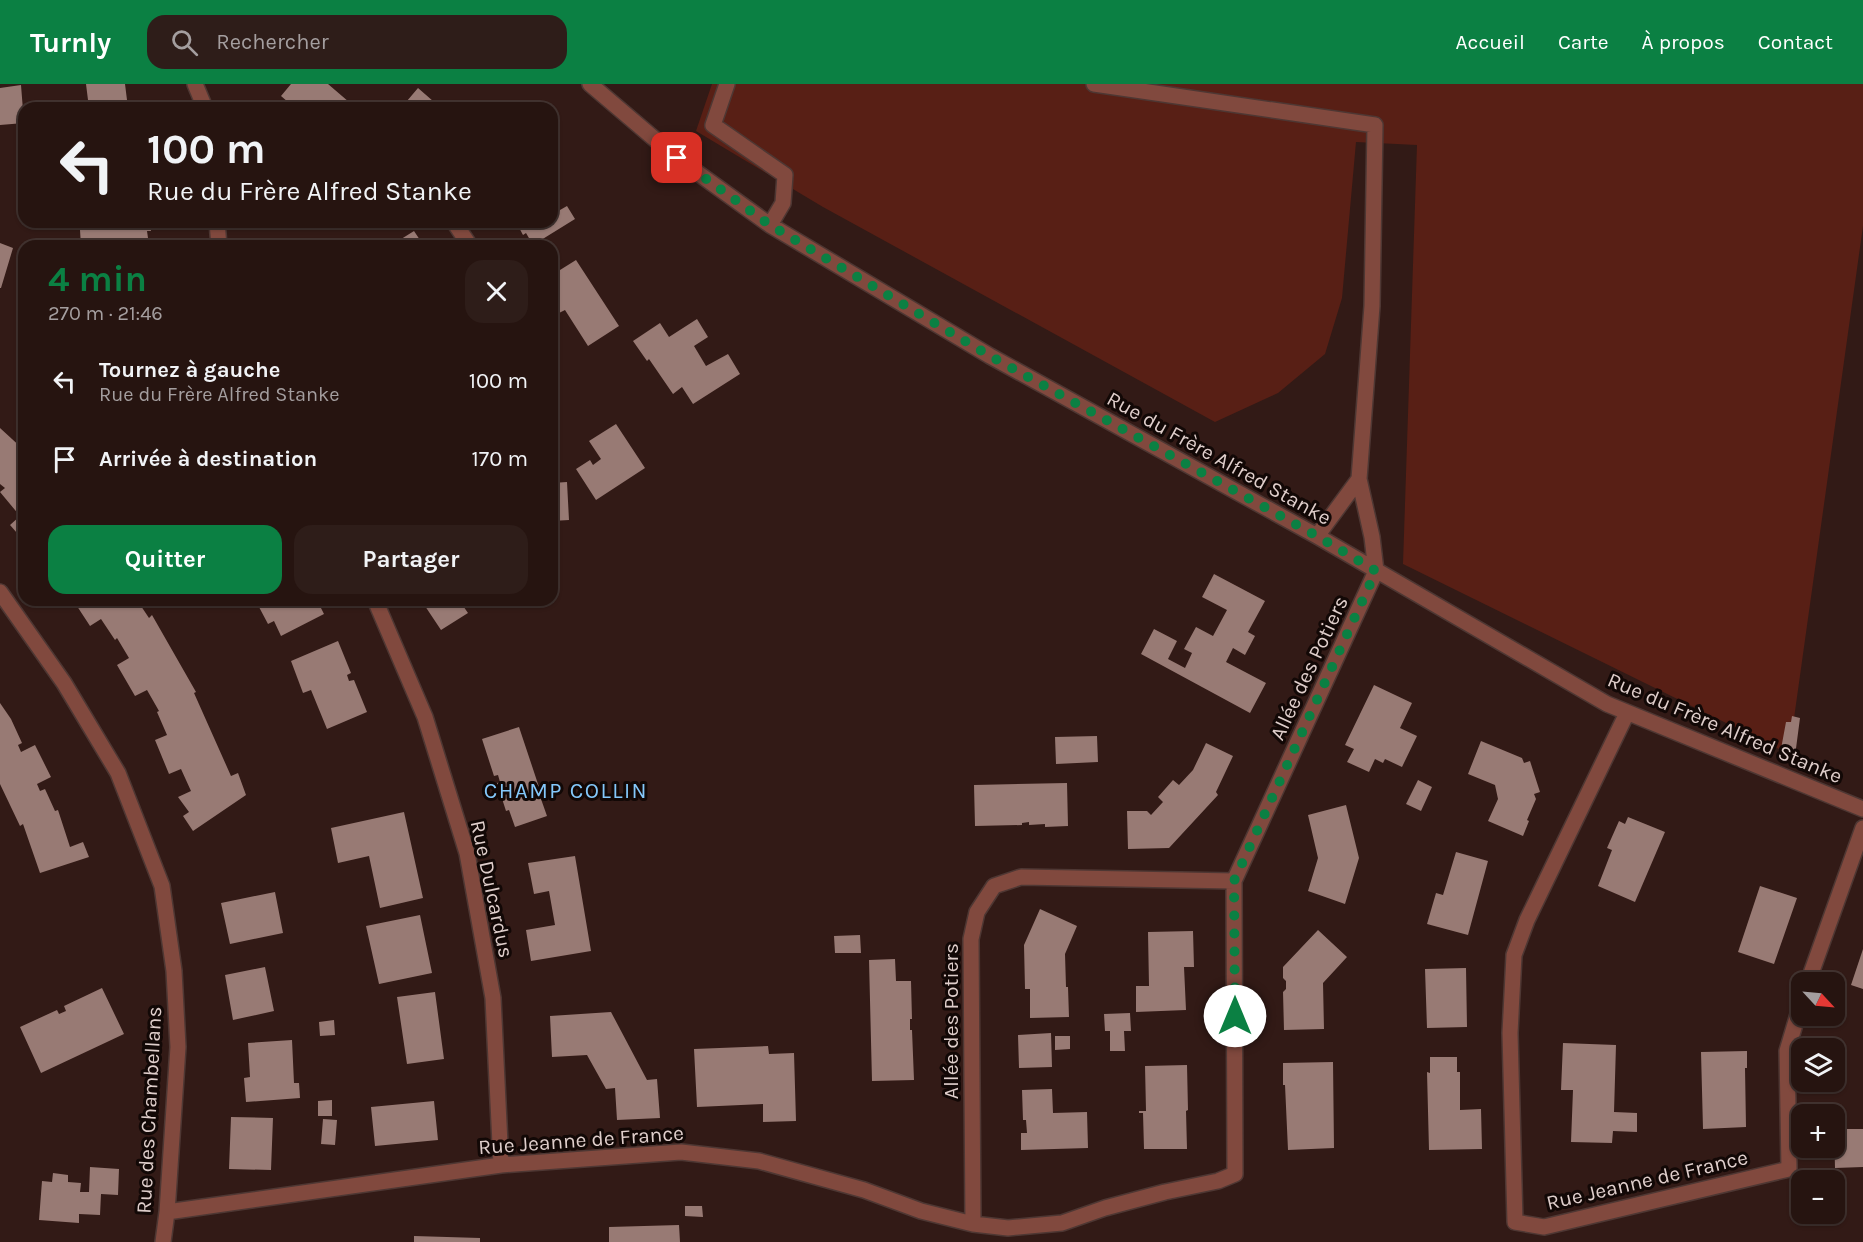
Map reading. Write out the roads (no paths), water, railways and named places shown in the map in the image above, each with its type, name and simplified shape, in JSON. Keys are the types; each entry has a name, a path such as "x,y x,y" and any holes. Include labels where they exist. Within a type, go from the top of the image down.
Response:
{"street":[{"path":"195,84 202,102"},
{"name":"Rue du Frère Alfred Stanke","path":"590,84 677,158 770,225 990,356 1317,536 1607,704 1863,809"},
{"path":"728,84 713,125 785,175 783,203 770,225"},
{"path":"1094,84 1375,125 1372,306 1359,479 1372,537 1376,571"},
{"path":"1317,536 1359,479"},
{"name":"Allée des Potiers","path":"1235,1174 1234,881 1376,571"},
{"name":"Rue des Chambellans","path":"0,592 64,682 118,773 162,886 174,971 178,1047 163,1242"},
{"name":"Rue Dulcardus","path":"378,606 425,717 467,853 493,998 501,1165"},
{"name":"Rue Jeanne de France","path":"1627,713 1527,920 1514,955 1510,1033 1515,1222 1544,1227 1789,1168 1787,1050 1794,1026"},
{"path":"1812,972 1863,828"},
{"name":"Allée des Potiers","path":"973,1224 971,939 977,912 994,886 1021,877 1234,881"},
{"name":"Rue Jeanne de France","path":"167,1212 501,1165 681,1152 759,1161 864,1190 921,1211 973,1224 1008,1228 1062,1223 1105,1208 1218,1181 1235,1174"}],"district":[{"name":"CHAMP COLLIN","path":"566,790"}]}
